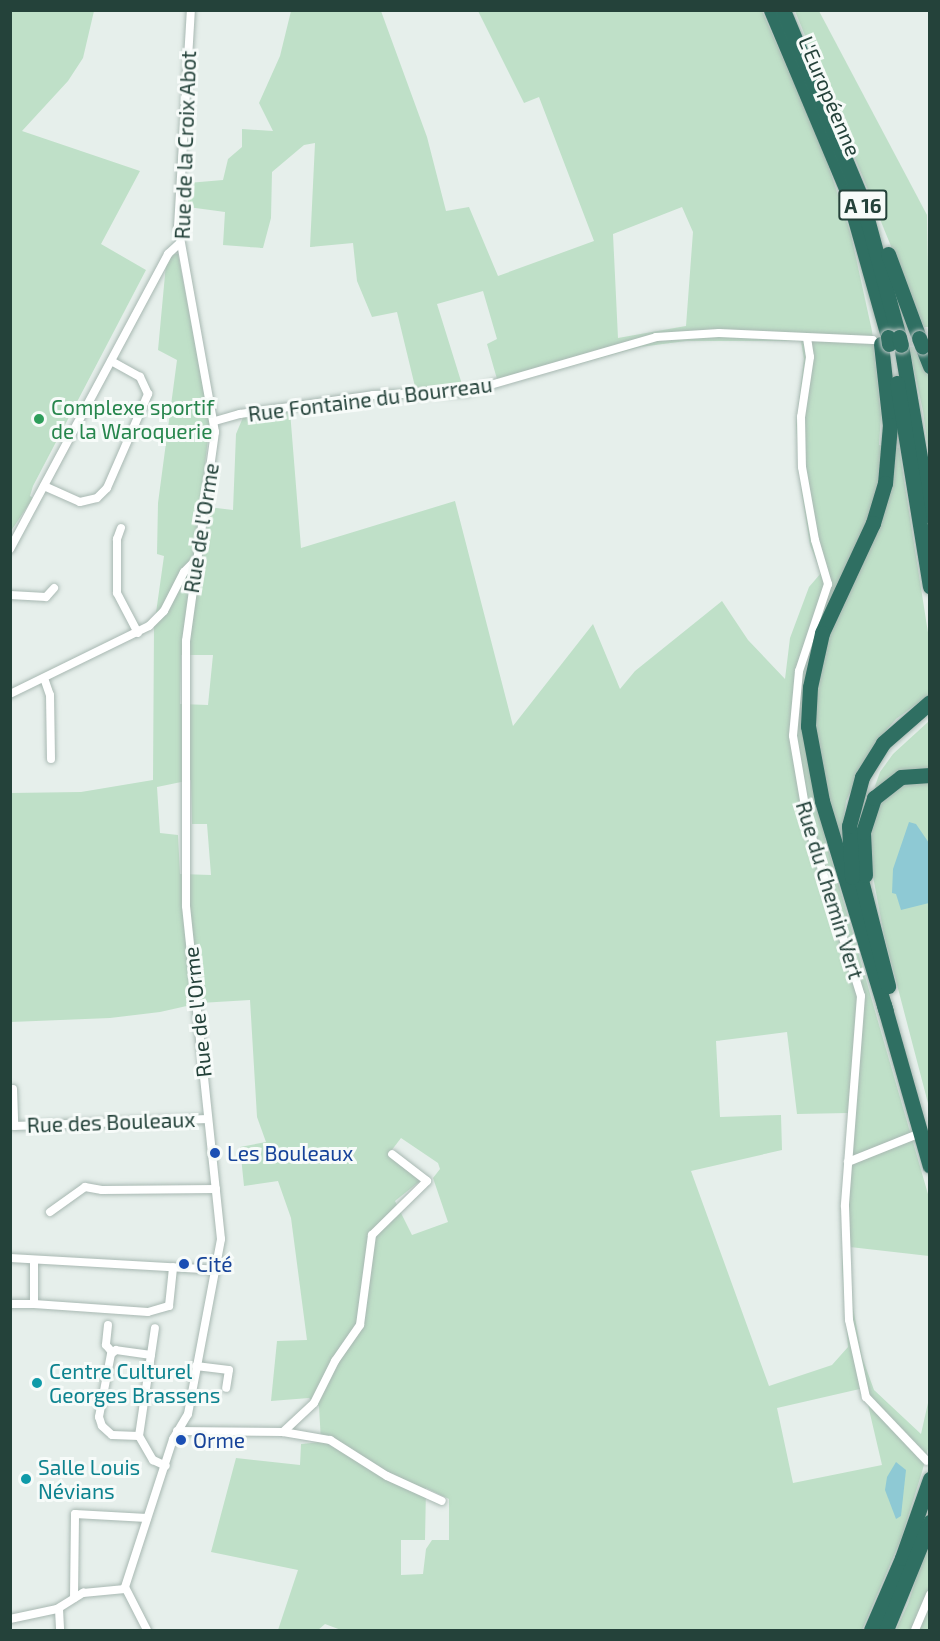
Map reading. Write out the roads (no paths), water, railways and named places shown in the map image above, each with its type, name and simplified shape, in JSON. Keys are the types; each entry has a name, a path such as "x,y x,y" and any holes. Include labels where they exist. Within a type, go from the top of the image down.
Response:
{"highway":[{"name":"L'Européenne","path":"771,10 847,191 930,516"},
{"name":"L'Européenne","path":"783,10 862,200 930,586"},
{"path":"813,78 854,164 930,366"},
{"path":"887,341 890,419 885,483 873,523 822,633 812,671 808,712 817,782 896,1047 925,1134"},
{"path":"886,1012 851,876 849,826 855,795 872,759 897,728 930,702"},
{"path":"930,710 881,758 865,789 857,821 858,874 925,1134 930,1166"},
{"path":"887,984 865,875 863,839 866,817 886,784 910,774 930,775"},
{"path":"871,1630 902,1558 930,1479"},
{"path":"886,1630 930,1522"}],"street":[{"name":"Rue de la Croix Abot","path":"191,10 180,243 214,421"},
{"path":"10,549 169,252 180,243"},
{"name":"Rue Fontaine du Bourreau","path":"214,421 240,414 374,395 466,392 656,337 719,333 887,341"},
{"name":"Rue du Chemin Vert","path":"807,338 810,357 801,417 802,460 815,540 828,584 803,655 793,736 806,817 861,996 848,1162 847,1296 860,1379 871,1403 927,1461"},
{"path":"44,486 80,502 97,498 107,488 148,394 140,377 111,361"},
{"name":"Rue de l'Orme","path":"125,1589 177,1431 188,1414 216,1270 221,1231 207,1119 186,906 185,650 195,561 215,443 214,421"},
{"path":"122,528 117,537 117,593 138,633"},
{"path":"10,694 138,633 162,614 184,572 195,561"},
{"path":"10,595 45,597 54,588"},
{"path":"44,678 50,695 51,759"},
{"name":"Rue des Bouleaux","path":"13,1089 14,1126 207,1119"},
{"path":"848,1162 925,1134"},
{"path":"283,1432 314,1403 335,1361 360,1325 365,1307 372,1235 427,1181 392,1154"},
{"path":"50,1212 85,1187 102,1191 216,1189"},
{"path":"10,1258 216,1270"},
{"path":"34,1261 34,1304"},
{"path":"10,1304 155,1312 166,1309 171,1302 173,1267"},
{"path":"108,1325 106,1345 112,1352 151,1355"},
{"path":"155,1328 139,1436 153,1461 166,1466"},
{"path":"112,1352 100,1408 100,1423 118,1437 139,1436"},
{"path":"196,1366 229,1370 226,1388"},
{"path":"177,1431 283,1432 336,1442 387,1476 442,1502"},
{"path":"74,1598 75,1514 147,1518"},
{"path":"10,1619 59,1609 74,1598 97,1590 125,1589 147,1630"},
{"path":"915,1630 930,1594"},
{"path":"59,1609 60,1630"}],"water":[{"path":"909,822 916,824 929,843 929,903 901,910 896,894 892,893 893,869"},
{"path":"896,1462 906,1470 901,1516 896,1519 885,1490 887,1477"}],"tunnel":[{"path":"897,341 930,342"}],"place":[{"name":"Complexe sportif de la Waroquerie","path":"39,419"},
{"name":"Les Bouleaux","path":"215,1153"},
{"name":"Cité","path":"184,1264"},
{"name":"Centre Culturel Georges Brassens","path":"37,1383"},
{"name":"Orme","path":"181,1440"},
{"name":"Salle Louis Névians","path":"26,1479"}]}
